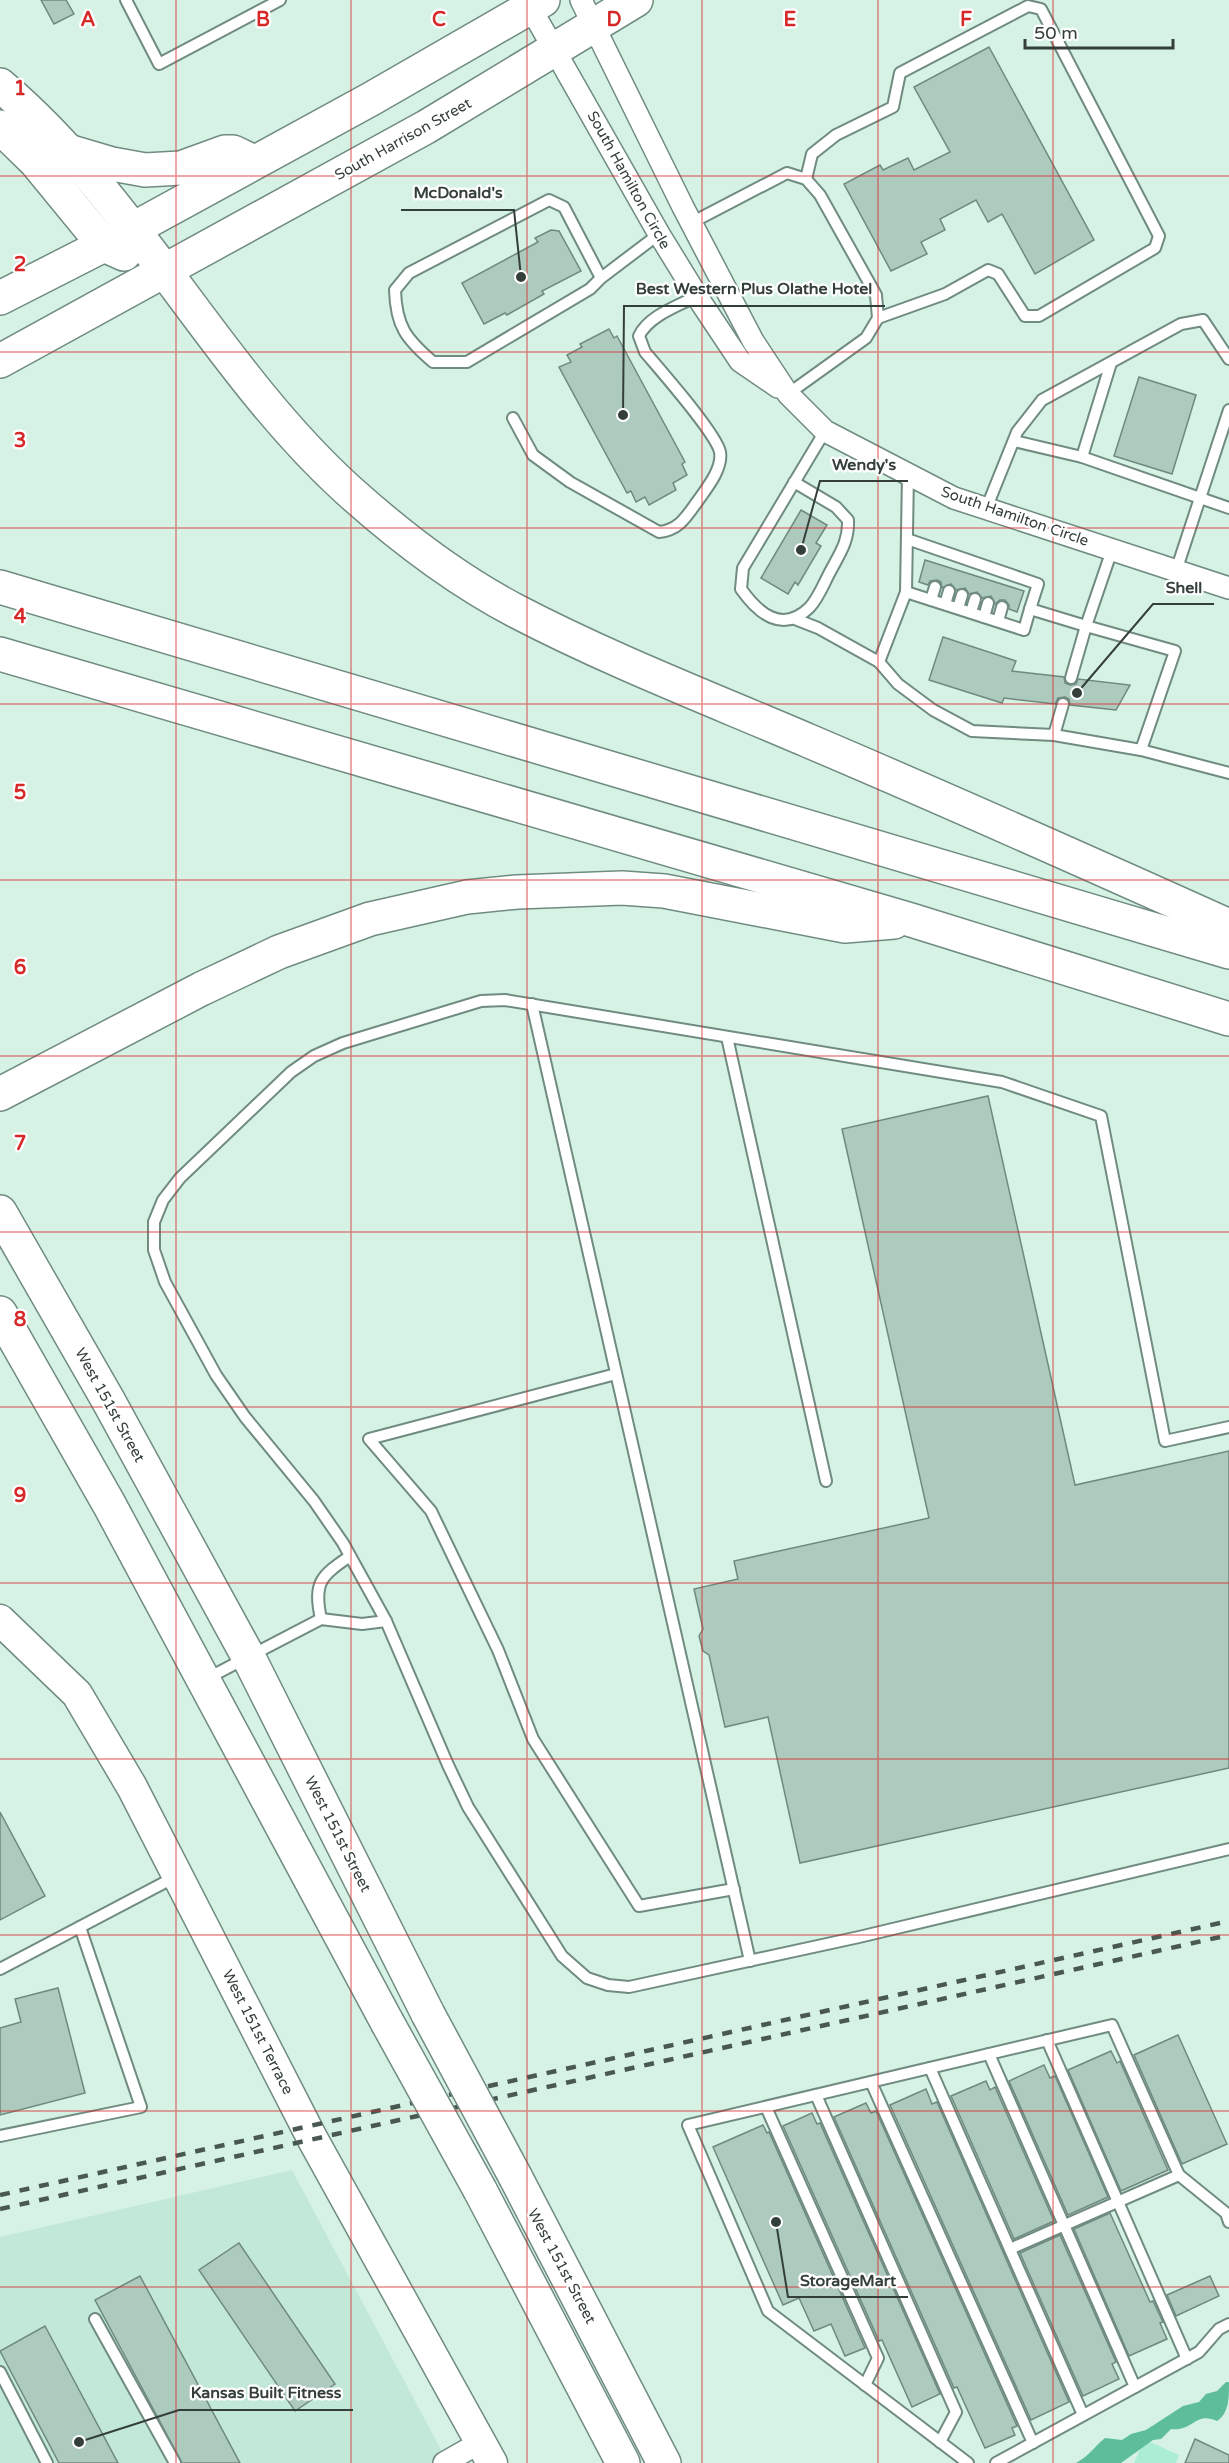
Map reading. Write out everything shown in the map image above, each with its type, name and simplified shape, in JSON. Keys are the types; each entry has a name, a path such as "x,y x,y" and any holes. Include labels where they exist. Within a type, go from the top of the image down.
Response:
{"main road":[{"name":"South Harrison Street","path":"0,361 426,127 556,50 588,13 636,0"},
{"path":"0,298 104,245 371,99 533,3"},
{"path":"0,85 37,116 68,151 165,271 254,389 304,446 347,489 401,535 456,574 514,610 618,658 958,804 1229,926"},
{"path":"0,127 36,162 104,245 165,271"},
{"path":"68,151 112,164 145,170 181,168 225,152 233,152 254,162"},
{"path":"0,587 1229,952"},
{"path":"0,654 911,920 1229,1019"},
{"path":"0,1094 201,988 279,952 370,919 467,897 518,892 622,888 664,891 845,926 911,920"},
{"name":"West 151st Street","path":"0,1212 108,1400 249,1658 428,2014 664,2463"},
{"path":"0,1313 109,1504 387,2022 480,2190 623,2463"}],"street":[{"name":"South Hamilton Circle","path":"533,3 556,50 659,234 697,296 740,361 788,394"},
{"name":"South Hamilton Circle","path":"588,13 691,223 753,341 788,394 825,432 954,498 1229,588"},
{"name":"West 151st Terrace","path":"0,1620 77,1695 132,1787 309,2132 487,2452"},
{"path":"444,2463 487,2452"}],"lane":[{"path":"126,0 159,64 280,0"},
{"path":"806,179 812,154 836,135 893,107 900,73 1028,6 1041,9 1159,236 1155,248 1039,316 1026,316 998,274 988,270 945,294 878,318"},
{"path":"691,223 787,173 806,179 820,195 876,295 878,318 866,338 788,394"},
{"path":"601,278 564,207 549,200 409,273 395,290 396,313 410,343 433,362 466,362 590,289 659,234"},
{"path":"513,418 533,455 570,482 659,532 670,531 679,525 716,473 720,453 710,432 645,352 639,336 642,328 655,319 697,296"},
{"path":"986,508 1017,432 1042,400 1181,324 1203,320 1229,359"},
{"path":"1082,457 1111,363"},
{"path":"1176,571 1229,410"},
{"path":"825,432 743,568 741,589 754,608 777,620 795,619 818,628 879,662 897,684 924,704 972,731 1054,735 1141,750 1229,773"},
{"path":"1014,441 1082,457 1229,508"},
{"path":"879,662 906,592 908,474"},
{"path":"794,482 836,507 848,520 849,536 811,607 795,619"},
{"path":"906,592 1024,630 1038,584 1010,581 998,571 907,539"},
{"path":"1071,678 1112,550"},
{"path":"942,565 945,553"},
{"path":"956,570 959,557"},
{"path":"969,574 972,562"},
{"path":"981,578 985,566"},
{"path":"995,582 998,571"},
{"path":"931,600 935,587"},
{"path":"945,604 949,591"},
{"path":"958,608 962,595"},
{"path":"971,612 975,599"},
{"path":"984,617 988,603"},
{"path":"998,621 1002,607"},
{"path":"1030,609 1175,651 1141,750"},
{"path":"1054,735 1063,704"},
{"path":"1229,1427 1165,1442 1101,1116 1002,1082 505,1000 482,1001 343,1043 314,1056 291,1072 180,1178 163,1200 154,1222 154,1250 165,1282 216,1375 245,1417 314,1502 350,1556 386,1621 468,1807 562,1956 587,1978 608,1985 630,1987 859,1937 1229,1849"},
{"path":"532,1005 750,1961"},
{"path":"727,1036 826,1481"},
{"path":"616,1374 369,1439 431,1511 498,1650 533,1739 639,1906 734,1889"},
{"path":"321,1619 316,1599 323,1574 350,1556"},
{"path":"203,1680 321,1619 362,1624 386,1621"},
{"path":"0,1969 178,1876"},
{"path":"0,2136 141,2107 80,1927"},
{"path":"968,2463 768,2311 688,2125 1112,2025 1179,2175 1226,2213 1229,2222"},
{"path":"1047,2040 1186,2359"},
{"path":"988,2054 1135,2387"},
{"path":"930,2068 1083,2415"},
{"path":"871,2082 1032,2443"},
{"path":"816,2095 956,2412 940,2442"},
{"path":"766,2107 878,2358 865,2385"},
{"path":"1010,2249 1179,2175"},
{"path":"95,2319 175,2463"},
{"path":"996,2463 1199,2352 1219,2328 1229,2324"},
{"path":"0,2372 47,2463"}],"shaded area":[{"path":"292,2170 448,2463 0,2463 0,2237"}],"green space":[{"path":"1229,2382 1228,2405 1224,2414 1217,2421 1204,2418 1184,2428 1171,2429 1161,2439 1153,2440 1121,2463 1076,2463 1105,2438 1122,2440 1131,2434 1146,2430 1183,2406 1199,2402 1206,2394 1217,2391"},
{"path":"1148,2441 1179,2455 1176,2463 1134,2463 1142,2445"}],"building":[{"path":"41,0 66,0 74,14 54,24"},
{"path":"989,47 1094,240 1035,274 1002,214 988,222 976,200 940,219 945,230 921,242 927,254 891,271 844,184 880,165 883,170 908,158 914,170 950,152 914,87"},
{"path":"551,230 559,231 581,271 542,291 544,294 507,315 505,313 484,324 462,283 538,242 535,238"},
{"path":"609,329 614,338 617,336 685,462 682,464 687,475 673,483 676,490 649,505 645,497 636,502 631,491 627,493 559,367 571,362 567,355 582,347 580,344"},
{"path":"1139,377 1196,395 1172,474 1114,456"},
{"path":"801,510 827,525 816,543 821,546 798,585 795,582 788,594 761,578"},
{"path":"925,560 1024,591 1017,612 1009,609 1005,600 1000,600 995,604 991,596 982,598 977,592 969,594 965,588 956,590 951,584 942,588 941,582 937,580 930,581 928,585 919,582"},
{"path":"943,637 1016,661 1012,671 1064,677 1065,683 1070,685 1076,684 1078,679 1130,685 1116,710 1070,705 1069,699 1065,697 1058,698 1055,704 1004,698 1002,703 929,680"},
{"path":"988,1096 1075,1485 1229,1451 1229,1768 800,1863 768,1717 725,1727 709,1655 703,1651 699,1636 703,1629 694,1589 738,1579 734,1561 929,1518 842,1129"},
{"path":"0,1812 45,1896 0,1920"},
{"path":"58,1988 85,2093 0,2115 0,2028 21,2022 15,1999"},
{"path":"1178,2035 1227,2144 1182,2164 1134,2055"},
{"path":"1111,2051 1117,2063 1120,2061 1168,2170 1121,2191 1068,2070"},
{"path":"1044,2065 1050,2078 1055,2076 1108,2197 1068,2215 1009,2081"},
{"path":"986,2081 990,2090 995,2087 1054,2221 1014,2239 951,2096"},
{"path":"926,2089 932,2104 937,2102 1069,2402 1031,2420 890,2105"},
{"path":"866,2103 871,2113 876,2111 1017,2426 1012,2428 1015,2435 985,2448 957,2387 954,2388 834,2117"},
{"path":"812,2113 817,2124 820,2123 940,2394 912,2407 882,2340 879,2341 783,2126"},
{"path":"763,2125 767,2133 769,2132 865,2348 845,2356 831,2324 814,2331 799,2298 783,2305 713,2147"},
{"path":"1110,2213 1150,2302 1153,2301 1163,2322 1160,2323 1167,2339 1129,2356 1074,2229"},
{"path":"1060,2235 1116,2362 1112,2364 1119,2379 1083,2396 1020,2253"},
{"path":"239,2243 335,2384 295,2411 199,2270"},
{"path":"140,2276 240,2463 182,2463 95,2300"},
{"path":"1210,2276 1219,2296 1176,2316 1167,2295"},
{"path":"45,2326 118,2463 59,2463 0,2351"},
{"path":"1195,2439 1229,2455 1229,2463 1185,2463"}],"railway":[{"path":"0,2195 1229,1921"},
{"path":"0,2209 1229,1935"}],"place":[{"name":"McDonald's","path":"521,277"},
{"name":"Best Western Plus Olathe Hotel","path":"623,415"},
{"name":"Wendy's","path":"801,550"},
{"name":"Shell","path":"1077,693"},
{"name":"StorageMart","path":"776,2222"},
{"name":"Kansas Built Fitness","path":"79,2442"}]}
